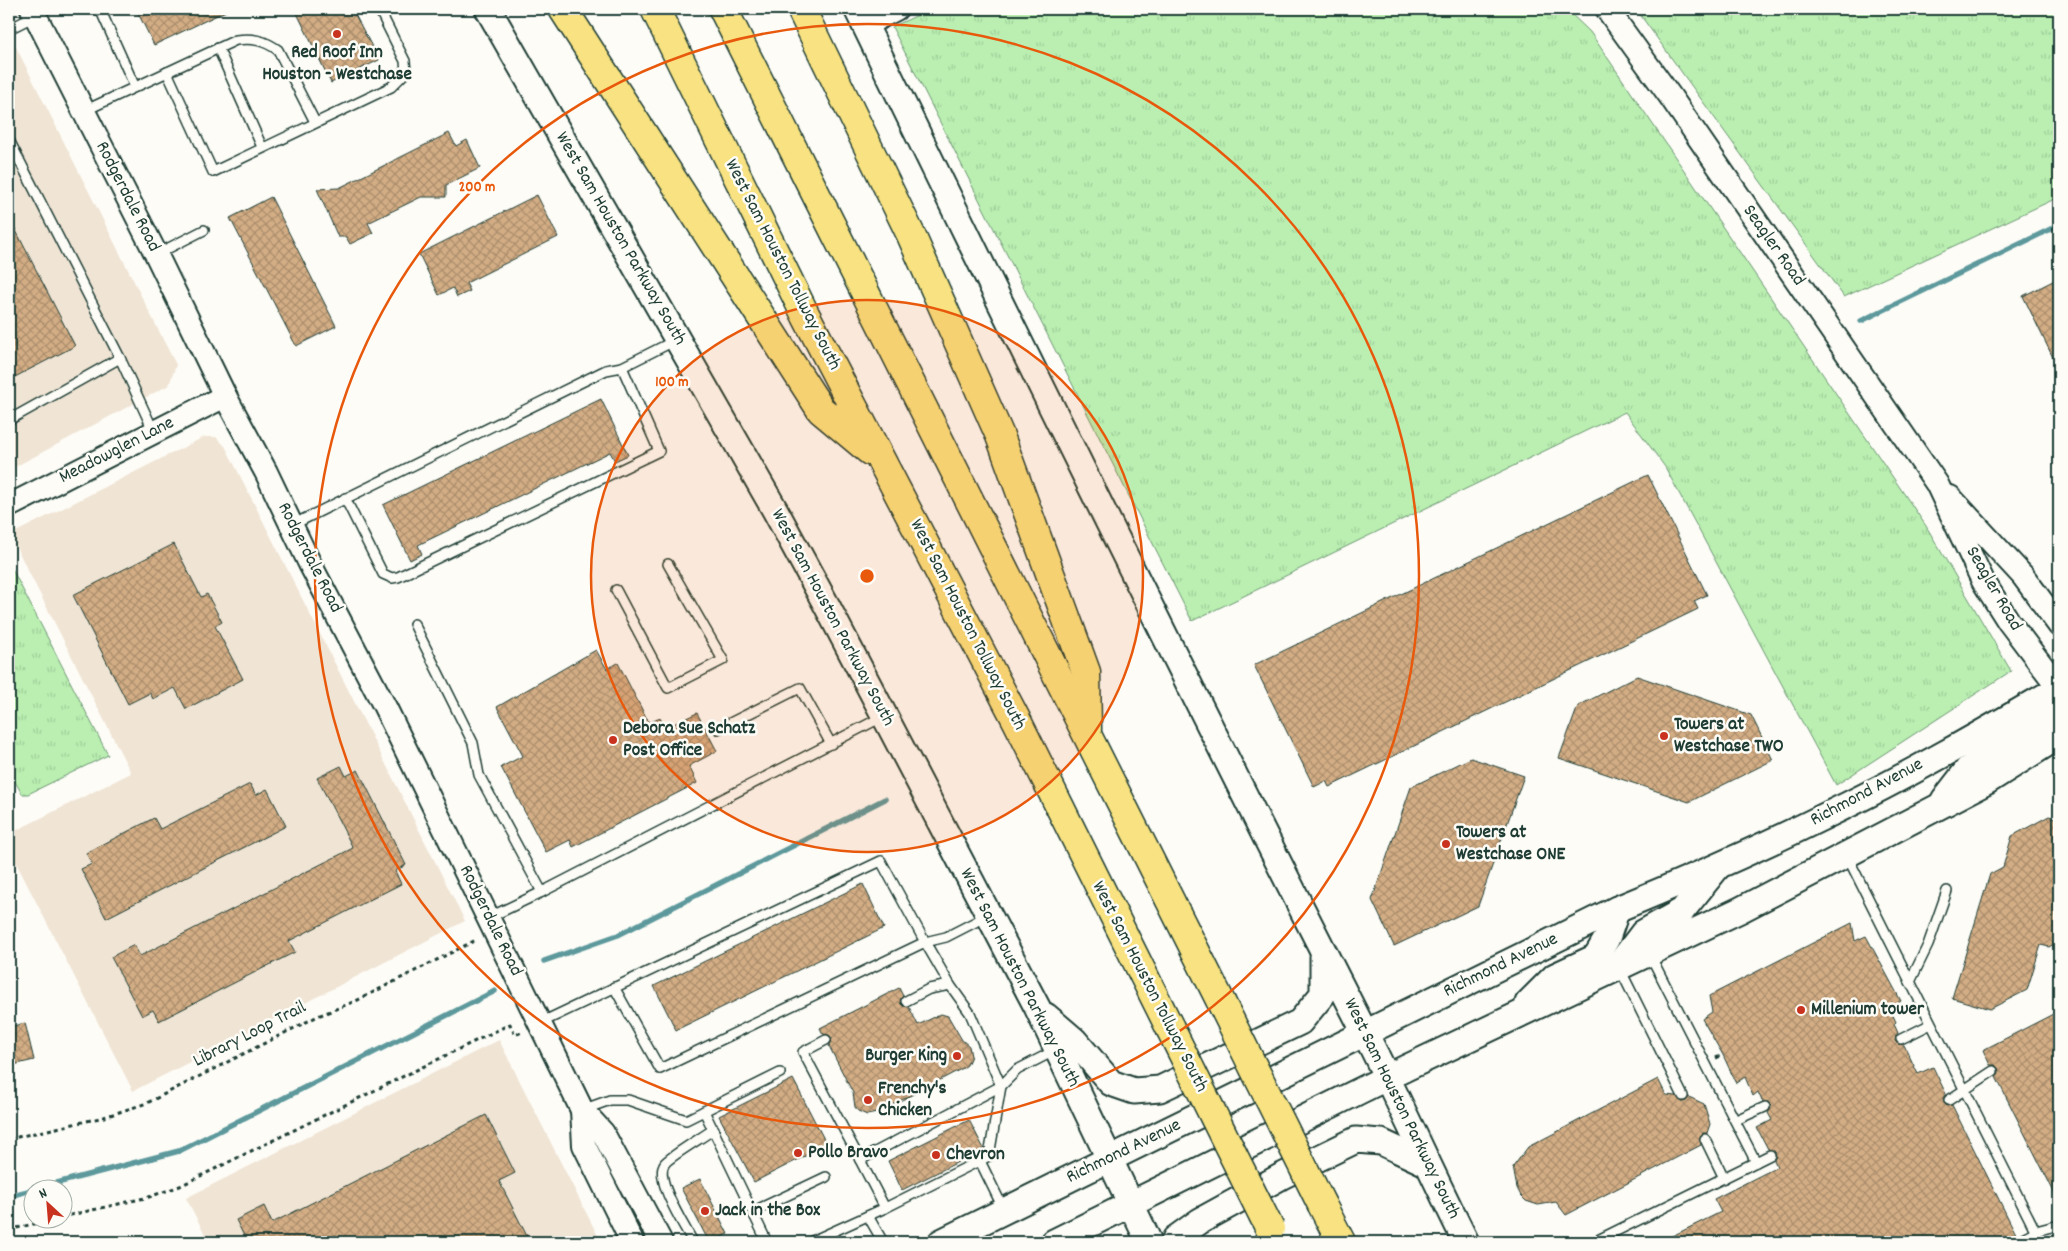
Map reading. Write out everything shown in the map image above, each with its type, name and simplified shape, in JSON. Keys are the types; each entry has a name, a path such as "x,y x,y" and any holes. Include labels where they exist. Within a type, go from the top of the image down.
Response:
{"highway":[{"path":"563,9 821,410 881,460"},
{"name":"West Sam Houston Tollway South","path":"655,9 806,316 1017,721 1235,1158 1269,1237"},
{"path":"723,9 1341,1242"},
{"path":"801,9 911,235 1000,436 1086,672 1087,735"}],"main road":[{"name":"West Sam Houston Parkway South","path":"488,9 775,510 1037,1007 1149,1242"},
{"name":"West Sam Houston Parkway South","path":"861,17 1172,653 1323,954 1365,1033 1426,1163 1466,1242"},
{"name":"Richmond Avenue","path":"941,1242 1616,909 1717,867 1829,815 1952,749 2059,688"},
{"path":"1940,806 1968,769 2059,710"},
{"path":"1054,1242 1386,1078 1618,966 1740,910 1986,782 2059,736"},
{"path":"1618,966 1644,933 1682,911 1717,867"},
{"path":"1515,1016 1555,976 1596,957 1608,938 1616,909"},
{"path":"1037,1007 1074,1040 1110,1083 1134,1090 1160,1089 1300,1022 1324,994 1323,954"},
{"path":"1174,1242 1175,1239 1208,1216 1282,1176 1356,1140 1381,1142 1426,1163"}],"street":[{"path":"861,17 896,9"},
{"name":"Seagler Road","path":"1607,9 1670,96 1937,484 2023,576 2059,625"},
{"name":"Rodgerdale Road","path":"34,12 225,396 266,472 373,684 582,1110 603,1133 661,1242"},
{"name":"Meadowglen Lane","path":"9,506 225,396"},
{"name":"Seagler Road","path":"1937,484 1983,581 2009,622 2059,688"},
{"name":"Rodgerdale Road","path":"582,1110 584,1145 632,1242"}],"lane":[{"path":"100,9 135,87"},
{"path":"167,72 212,172 391,87 406,72 405,62 379,9"},
{"path":"9,29 34,12"},
{"path":"84,111 236,40 251,38 267,42 278,50 315,122"},
{"path":"218,48 262,147"},
{"path":"9,140 120,358 154,432"},
{"path":"156,254 204,230"},
{"path":"292,525 606,370 622,367 677,339"},
{"path":"9,420 120,358"},
{"path":"345,498 383,574 392,578 398,576 659,451 622,367"},
{"path":"616,590 668,688 723,660 668,564"},
{"path":"414,624 473,743 479,775 542,892"},
{"path":"718,729 800,688 831,744"},
{"path":"492,924 542,892 885,716"},
{"path":"1847,855 2041,1242"},
{"path":"538,1019 614,988 881,861 950,985 970,1013 1001,1086 989,1156 885,1208 810,1242"},
{"path":"1910,982 1928,945 1947,891"},
{"path":"614,988 660,1069 925,942 946,938 988,916"},
{"path":"1648,952 1756,1162"},
{"path":"1618,966 1683,1096"},
{"path":"906,1001 929,989 950,985"},
{"path":"1901,1039 1931,1024"},
{"path":"826,1040 803,1052 885,1208"},
{"path":"860,1160 1001,1086 1017,1070 1057,1050"},
{"path":"1949,1100 1964,1088 1993,1071"},
{"path":"582,1110 610,1100 628,1100 686,1120 780,1073"},
{"path":"1736,1120 1765,1107"},
{"path":"704,1111 767,1242"},
{"path":"693,1242 664,1186 662,1173 665,1164 714,1129"},
{"path":"1705,1139 1724,1178"},
{"path":"1594,1242 1770,1156"},
{"path":"980,1161 1004,1210"},
{"path":"752,1212 826,1177"},
{"path":"868,1216 883,1242"},
{"path":"2019,1240 2036,1231 2059,1225"}],"path":[{"name":"Library Loop Trail","path":"9,1139 104,1117 147,1103 318,1016 358,1000 492,924"},
{"path":"72,1215 148,1197 180,1186 510,1024 515,1035 538,1019"},
{"path":"9,1230 22,1227"}],"shaded area":[{"path":"9,33 176,365 169,385 9,470"},
{"path":"204,437 216,437 225,446 465,921 133,1091 9,849 9,834 131,773 10,535"},
{"path":"499,1040 601,1242 209,1242 186,1198"}],"green space":[{"path":"931,9 1566,9 1590,32 1926,526 2011,671 1836,785 1665,467 1625,412 1192,621 892,27"},
{"path":"1636,9 2059,9 2059,197 1844,297"},
{"path":"9,563 108,755 28,794 22,794 9,771"}],"building":[{"name":"Red Roof Inn Houston - Westchase","path":"136,9 230,9 154,45"},
{"name":"Red Roof Inn Houston - Westchase","path":"295,9 352,9 379,60 331,83"},
{"path":"449,133 456,146 467,140 480,168 446,185 446,197 421,197 368,223 373,233 350,244 346,237 338,237 317,189 339,188"},
{"path":"537,195 558,237 466,283 470,291 457,297 453,288 439,295 419,254"},
{"path":"271,197 336,326 296,346 230,218"},
{"path":"9,217 75,346 9,380"},
{"path":"2059,278 2059,370 2023,296"},
{"path":"601,399 628,455 615,461 610,452 418,545 422,554 410,560 383,505"},
{"path":"1648,475 1707,595 1694,601 1698,609 1329,787 1326,781 1314,787 1254,665"},
{"path":"174,544 201,597 207,594 222,622 215,626 243,679 186,709 175,688 153,699 150,693 128,704 73,595"},
{"name":"Debora Sue Schatz Post Office","path":"596,650 607,669 618,663 649,723 660,718 665,728 697,713 717,751 689,766 697,783 573,847 570,840 546,852 501,767 523,756 497,707"},
{"name":"Towers at Westchase TWO","path":"1637,676 1751,715 1773,760 1689,802 1559,758 1578,706"},
{"name":"Towers at Westchase ONE","path":"1471,758 1524,776 1478,906 1394,946 1372,900 1411,787"},
{"path":"341,766 346,776 358,770 406,865 395,871 401,884 289,941 295,952 159,1021 153,1010 142,1016 111,957 134,945 140,956 353,848 317,778"},
{"path":"250,784 256,795 267,789 286,826 106,918 81,869 92,864 86,853 154,818 160,829"},
{"path":"2049,816 2059,819 2059,929 2054,944 2049,947 2041,945 2027,990 1990,1009 1952,998 1990,874 2003,867 2012,836"},
{"path":"863,884 884,928 676,1030 654,986"},
{"path":"1852,923 1855,941 1866,936 1901,1001 1890,1009 1896,1022 1894,1024 1898,1033 1895,1041 1898,1044 1904,1045 1918,1074 1933,1067 1946,1094 1943,1098 1944,1103 1947,1106 1952,1105 2016,1234 2013,1242 1660,1242 1721,1212 1714,1199 1777,1167 1774,1160 1775,1152 1768,1149 1757,1128 1772,1120 1768,1113 1771,1105 1768,1102 1762,1101 1758,1092 1753,1096 1745,1077 1736,1083 1723,1055 1702,1019 1712,1012 1709,996"},
{"path":"899,988 903,996 900,1003 903,1006 909,1007 918,1025 941,1014 948,1016 962,1040 969,1046 971,1056 967,1065 963,1068 877,1113 867,1115 858,1111 855,1107 853,1093 829,1046 832,1038 829,1035 823,1034 820,1028"},
{"path":"2059,1011 2059,1202 1996,1077 1999,1073 1998,1068 1995,1065 1990,1065 1983,1050"},
{"path":"25,1023 34,1060 9,1066 9,1027"},
{"path":"793,1079 827,1145 754,1182 719,1116"},
{"path":"1658,1079 1666,1095 1676,1096 1682,1102 1686,1101 1689,1097 1704,1104 1710,1124 1707,1133 1703,1133 1700,1136 1701,1145 1566,1215 1556,1202 1538,1205 1526,1201 1521,1196 1517,1188 1513,1167 1528,1147"},
{"path":"486,1115 515,1173 499,1181 530,1242 247,1242 236,1220 264,1206 272,1223"},
{"name":"Chevron","path":"969,1120 984,1149 902,1190 888,1161"},
{"name":"Jack in the Box","path":"700,1179 728,1234 711,1242 709,1242 681,1188"}],"waterway":[{"path":"1861,321 2059,225"},
{"path":"544,961 618,935 885,799"},
{"path":"72,1179 179,1151 495,991"},
{"path":"9,1196 22,1193"}],"place":[{"name":"Red Roof Inn Houston - Westchase","path":"337,34"},
{"name":"Towers at Westchase TWO","path":"1664,736"},
{"name":"Debora Sue Schatz Post Office","path":"613,740"},
{"name":"Towers at Westchase ONE","path":"1446,844"},
{"name":"Millenium tower","path":"1801,1010"},
{"name":"Burger King","path":"957,1056"},
{"name":"Frenchy's Chicken","path":"868,1100"},
{"name":"Pollo Bravo","path":"798,1153"},
{"name":"Chevron","path":"936,1155"},
{"name":"Jack in the Box","path":"705,1211"}]}
